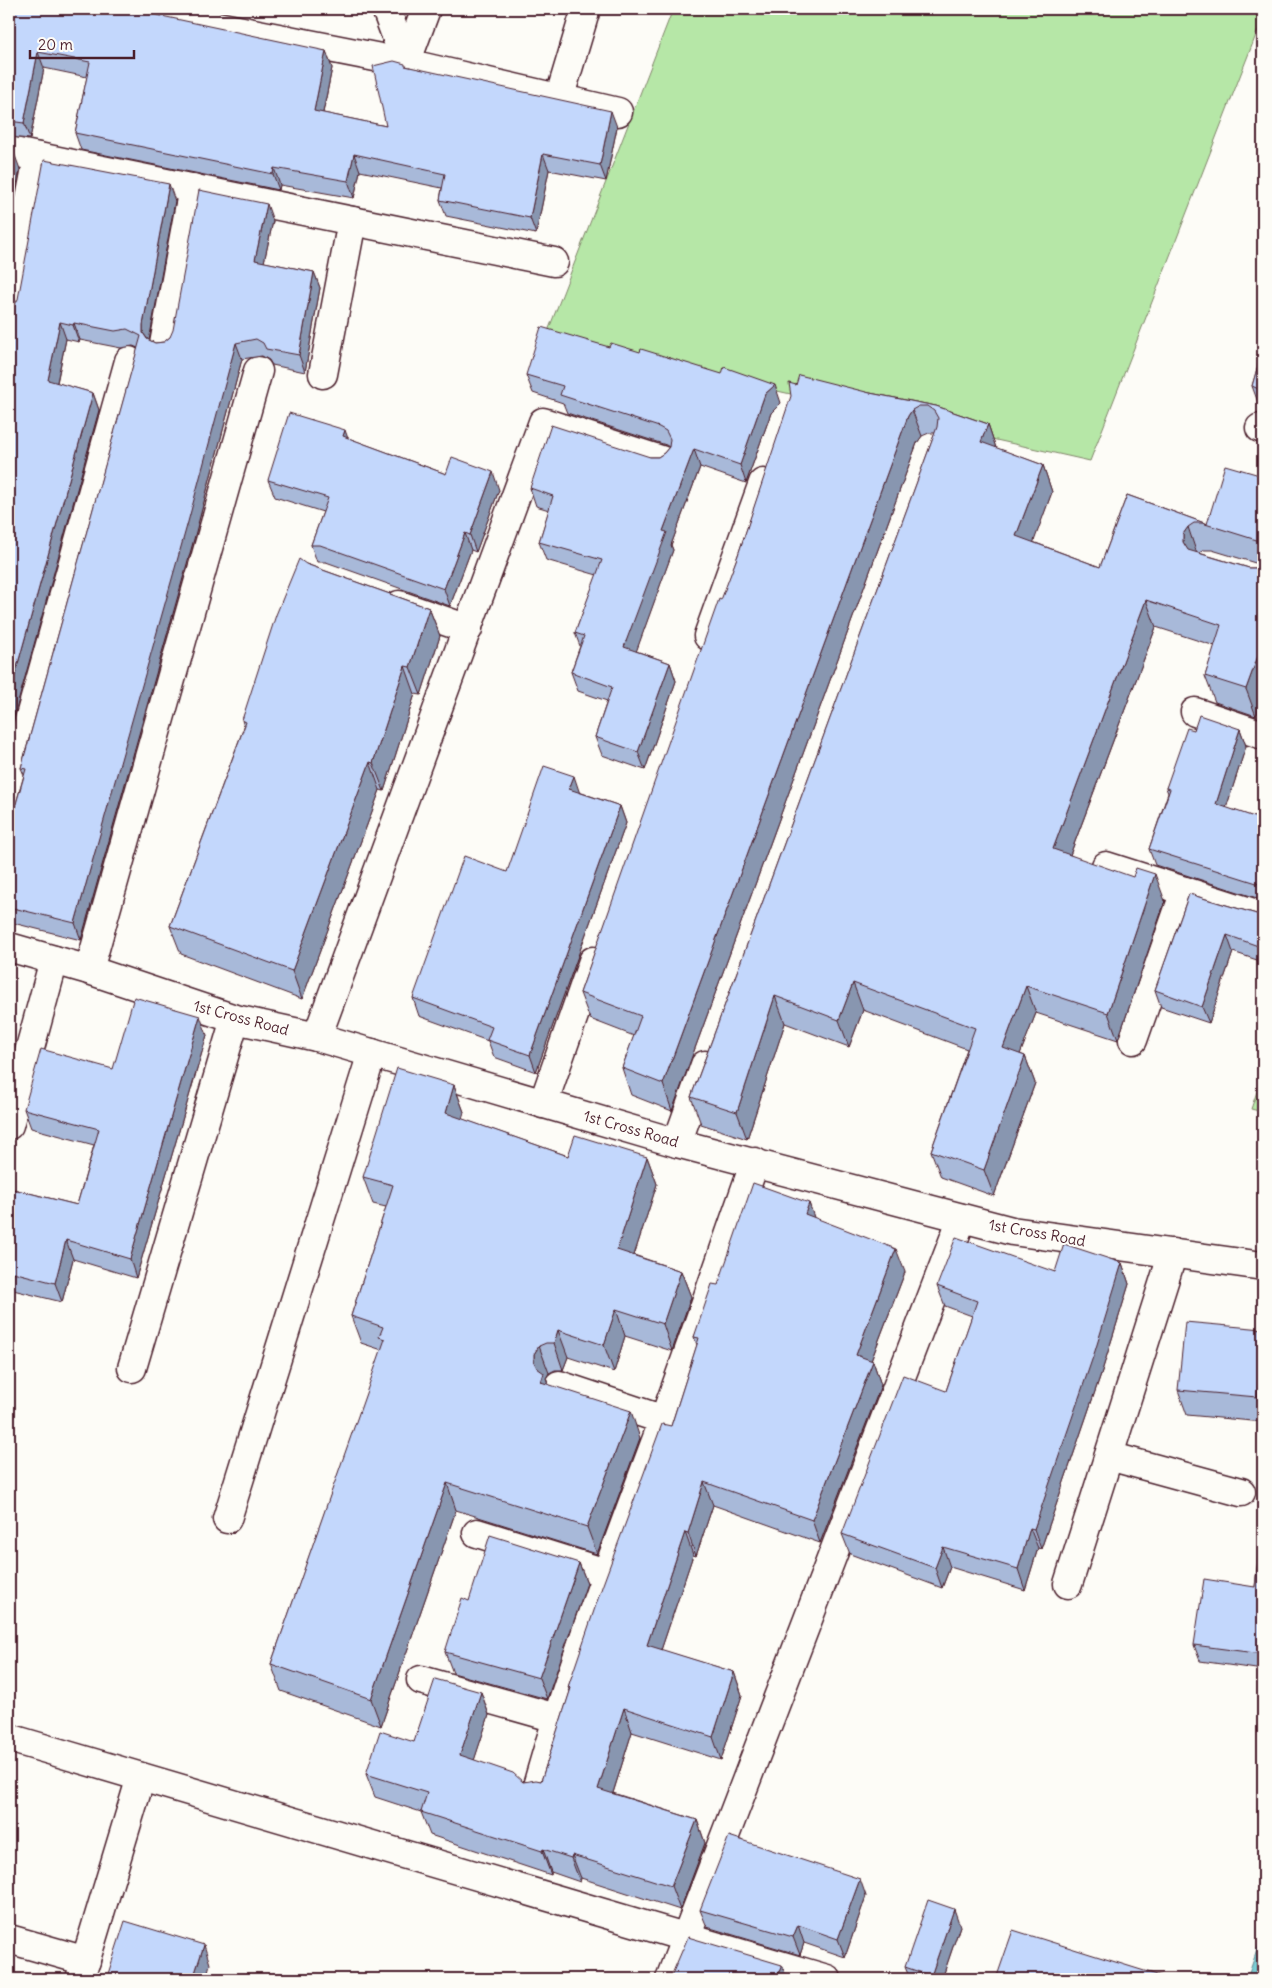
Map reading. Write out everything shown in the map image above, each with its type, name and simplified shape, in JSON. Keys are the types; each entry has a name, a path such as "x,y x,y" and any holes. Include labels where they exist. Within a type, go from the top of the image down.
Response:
{"street":[{"path":"130,9 406,63 618,112"},
{"path":"386,9 406,63"},
{"path":"406,63 426,9"},
{"path":"559,99 586,9"},
{"path":"9,151 554,262"},
{"path":"9,312 38,157"},
{"path":"164,344 194,188"},
{"path":"323,374 352,221"},
{"path":"9,792 129,361"},
{"path":"89,970 258,371"},
{"path":"317,1037 468,629 542,422 661,460"},
{"path":"699,662 772,455"},
{"path":"376,597 468,629"},
{"path":"1195,712 1263,735"},
{"path":"1106,866 1263,916"},
{"path":"1133,1040 1185,891"},
{"path":"543,1104 602,934"},
{"name":"1st Cross Road","path":"9,947 89,970 235,1019 317,1037 676,1143 755,1162 1012,1231 1263,1266"},
{"path":"9,1125 54,960"},
{"path":"132,1368 235,1019"},
{"path":"676,1143 714,1041"},
{"path":"227,1519 372,1053"},
{"path":"536,1790 556,1718 606,1573 664,1420 755,1162"},
{"path":"670,1979 962,1218"},
{"path":"1068,1584 1173,1253"},
{"path":"559,1385 664,1420"},
{"path":"1109,1456 1241,1492"},
{"path":"477,1533 606,1573"},
{"path":"421,1680 556,1718"},
{"path":"9,1738 827,1979"},
{"path":"9,1939 83,1970 141,1777"}],"green space":[{"path":"673,9 1263,9 1263,17 1090,461 545,339"},
{"path":"1263,1074 1263,1112 1251,1109"}],"water":[{"path":"1263,1933 1263,1979 1247,1979"}],"building":[{"path":"9,9 129,9 326,51 314,111 386,126 373,66 394,61 405,64 405,66 611,111 600,165 543,154 530,218 440,200 445,174 354,154 348,181 274,168 273,174 75,133 90,62 38,52 24,123 9,121"},
{"path":"9,151 14,153 9,180"},
{"path":"44,160 169,184 143,325 143,333 147,339 155,343 164,342 170,337 173,330 199,190 267,204 255,260 314,272 299,355 266,349 263,343 256,339 236,343 188,522 75,923 9,907 9,828 26,769 21,768 141,336 127,329 115,331 60,322 48,380 93,393 9,696 9,310 18,299"},
{"path":"541,327 609,347 611,343 640,352 641,349 722,374 724,367 775,385 765,394 740,465 694,449 663,531 667,532 624,647 670,663 638,752 595,737 612,687 571,672 584,636 575,633 602,560 539,542 553,496 530,488 551,425 650,457 658,457 664,453 669,447 670,439 666,431 659,427 560,395 563,386 526,375"},
{"path":"1263,348 1263,391 1252,386"},
{"path":"799,375 870,393 936,406 988,424 981,442 1043,465 1016,536 1100,567 1127,495 1207,524 1225,465 1263,476 1263,542 1202,523 1194,523 1183,534 1183,542 1188,550 1249,568 1258,568 1263,565 1263,642 1246,689 1205,676 1221,625 1146,600 1053,849 1133,877 1136,868 1155,874 1108,1013 1026,986 1003,1048 1025,1056 984,1170 931,1151 975,1028 853,983 839,1020 775,996 737,1112 691,1097 937,427 938,418 934,411 927,406 919,406 912,410 908,416 663,1084 622,1068 641,1016 580,993 719,599 721,600 738,555 791,396 789,383 796,385"},
{"path":"289,413 345,430 343,436 446,474 452,457 493,472 470,535 465,533 444,589 320,545 311,545 328,498 268,480"},
{"path":"299,559 306,564 429,608 410,667 405,666 373,763 370,762 292,971 170,926 246,722 242,720 276,615"},
{"path":"1199,715 1240,729 1216,804 1263,820 1263,885 1149,849 1170,789 1166,788 1187,728 1194,730"},
{"path":"544,766 574,776 569,789 620,806 530,1055 487,1040 492,1027 413,998 464,856 507,872"},
{"path":"1189,894 1260,915 1263,913 1263,939 1261,947 1227,935 1202,1007 1155,990"},
{"path":"134,997 200,1016 130,1259 66,1240 55,1283 9,1271 9,1188 77,1205 99,1129 24,1109 41,1049 113,1069"},
{"path":"397,1068 454,1085 446,1113 568,1156 575,1135 647,1157 617,1250 681,1271 663,1324 616,1309 604,1345 558,1330 554,1343 546,1343 539,1346 534,1354 534,1362 537,1368 544,1373 541,1382 631,1411 587,1527 447,1483 371,1699 271,1664 385,1339 379,1337 383,1327 351,1316 393,1185 363,1177"},
{"path":"753,1183 809,1203 805,1214 896,1249 856,1355 873,1361 812,1520 704,1482 688,1533 685,1532 647,1645 734,1672 713,1737 624,1708 598,1789 697,1820 671,1886 572,1855 571,1858 543,1849 542,1851 421,1812 427,1793 366,1774 380,1731 414,1742 435,1679 481,1692 460,1755 513,1773 523,1782 541,1781 571,1688 568,1687 602,1587 662,1424 671,1426 699,1338 694,1337 712,1284 718,1285"},
{"path":"956,1237 1055,1272 1064,1244 1122,1263 1095,1351 1034,1529 1030,1528 1018,1569 943,1547 935,1568 842,1534 903,1375 946,1391 977,1301 937,1286"},
{"path":"1185,1322 1263,1329 1257,1397 1178,1390"},
{"path":"1262,1520 1263,1654 1194,1645 1204,1579 1255,1587"},
{"path":"490,1535 579,1563 539,1678 445,1652 462,1598 469,1601"},
{"path":"729,1836 860,1879 838,1939 798,1925 793,1937 700,1910"},
{"path":"928,1900 954,1909 931,1976 905,1967"},
{"path":"125,1921 204,1945 193,1979 110,1979 107,1977"},
{"path":"1013,1930 1170,1979 996,1979"},
{"path":"688,1937 782,1965 776,1979 670,1979"}]}
